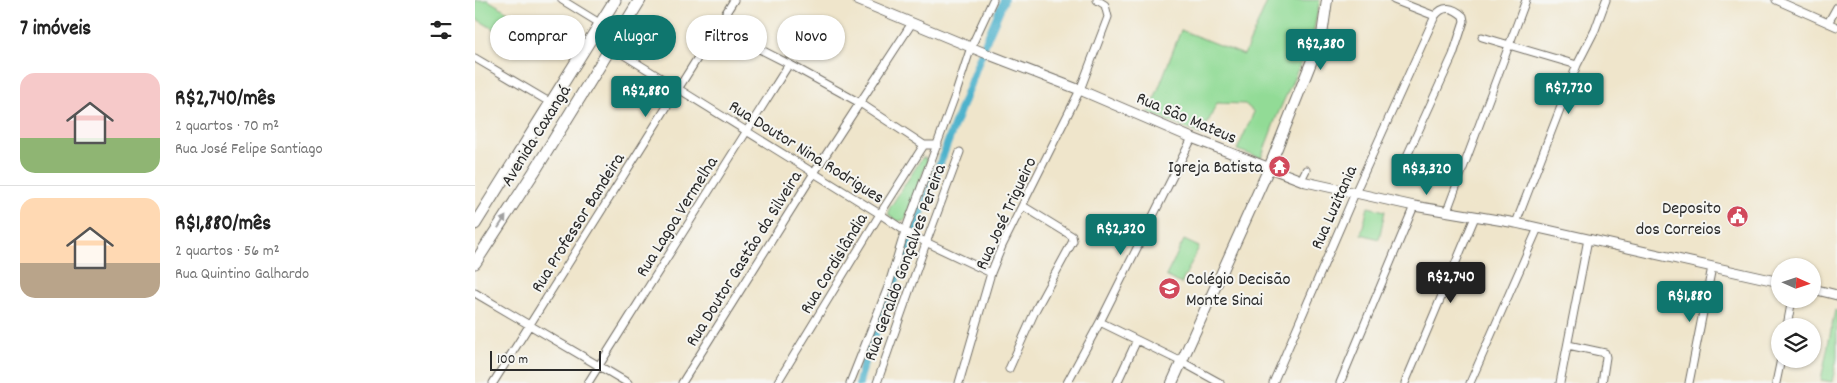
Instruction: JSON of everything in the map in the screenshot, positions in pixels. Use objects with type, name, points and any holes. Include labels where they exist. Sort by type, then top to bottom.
[{"type":"main road","name":"Avenida Caxangá","points":[[606,15],[615,0]]},
{"type":"main road","name":"Avenida Caxangá","points":[[631,15],[640,0]]},
{"type":"main road","points":[[1172,383],[1269,168],[1322,35],[1327,0]]},
{"type":"main road","name":"Avenida Caxangá","points":[[475,224],[595,33]]},
{"type":"main road","name":"Avenida Caxangá","points":[[475,263],[603,60]]},
{"type":"street","points":[[562,0],[595,20]]},
{"type":"street","name":"Rua Professor Bandeira","points":[[724,15],[734,0]]},
{"type":"street","name":"Rua São Mateus","points":[[857,0],[1080,90],[1192,138],[1301,180],[1414,206],[1516,223],[1771,280]]},
{"type":"street","points":[[850,383],[908,233],[971,47],[993,0]]},
{"type":"street","name":"Rua José Trigueiro","points":[[959,383],[991,273],[1002,246],[1080,90],[1108,17],[1105,5],[1097,0]]},
{"type":"street","points":[[1394,0],[1435,16],[1438,12],[1449,8],[1461,13],[1464,21],[1450,62],[1407,156]]},
{"type":"street","points":[[1447,211],[1526,0]]},
{"type":"street","points":[[1516,223],[1577,65],[1595,30],[1606,0]]},
{"type":"street","points":[[1776,0],[1837,27]]},
{"type":"street","points":[[1828,23],[1837,7]]},
{"type":"street","name":"Rua Luzitania","points":[[1273,383],[1355,193],[1435,16]]},
{"type":"street","name":"Rua Doutor Gastão da Silveira","points":[[682,383],[814,173],[912,23]]},
{"type":"street","points":[[1482,37],[1577,65]]},
{"type":"street","points":[[767,53],[860,103],[925,145],[938,144]]},
{"type":"street","points":[[475,58],[551,103]]},
{"type":"street","name":"Rua Doutor Nina Rodrigues","points":[[632,60],[908,233],[991,273]]},
{"type":"street","name":"Rua Professor Bandeira","points":[[493,383],[695,60]]},
{"type":"street","name":"Rua Lagoa Vermelha","points":[[587,383],[789,64]]},
{"type":"street","points":[[1067,383],[1101,322],[1192,138]]},
{"type":"street","name":"Rua Cordislândia","points":[[777,383],[880,214],[925,145]]},
{"type":"street","name":"Rua Geraldo Gonçalves Pereira","points":[[877,383],[924,242],[960,152]]},
{"type":"street","points":[[1301,180],[1306,170]]},
{"type":"street","points":[[1009,369],[1035,309],[1073,240],[1072,236],[1023,206]]},
{"type":"street","points":[[1340,383],[1414,206]]},
{"type":"street","points":[[1405,383],[1475,217]]},
{"type":"street","points":[[1470,383],[1538,228]]},
{"type":"street","points":[[1560,383],[1588,239]]},
{"type":"street","points":[[1689,383],[1712,267]]},
{"type":"street","points":[[1821,291],[1837,295]]},
{"type":"street","points":[[475,293],[628,383]]},
{"type":"street","points":[[1101,322],[1220,383]]},
{"type":"street","points":[[1117,383],[1137,340]]},
{"type":"street","points":[[1567,345],[1605,353],[1606,357],[1601,383]]},
{"type":"street","points":[[1776,383],[1779,368]]},
{"type":"green space","points":[[475,0],[488,0],[508,12],[506,15],[490,15],[490,27],[475,18]]},
{"type":"green space","points":[[1268,0],[1320,0],[1312,38],[1276,118],[1261,158],[1237,150],[1254,112],[1245,104],[1217,103],[1202,135],[1149,113],[1181,30],[1244,55]]},
{"type":"green space","points":[[922,158],[926,158],[927,162],[905,220],[898,221],[889,216],[889,209]]},
{"type":"green space","points":[[1368,207],[1385,211],[1379,239],[1361,234]]},
{"type":"green space","points":[[1184,240],[1199,247],[1181,284],[1166,276]]},
{"type":"green space","points":[[1835,310],[1837,311],[1837,358],[1832,382],[1821,380]]},
{"type":"waterway","points":[[859,383],[863,366],[987,39],[1004,0]]},
{"type":"place","name":"Igreja Batista","points":[[1279,166]]},
{"type":"place","name":"Deposito dos Correios","points":[[1737,217]]},
{"type":"place","name":"Colégio Decisão Monte Sinai","points":[[1170,288]]}]
